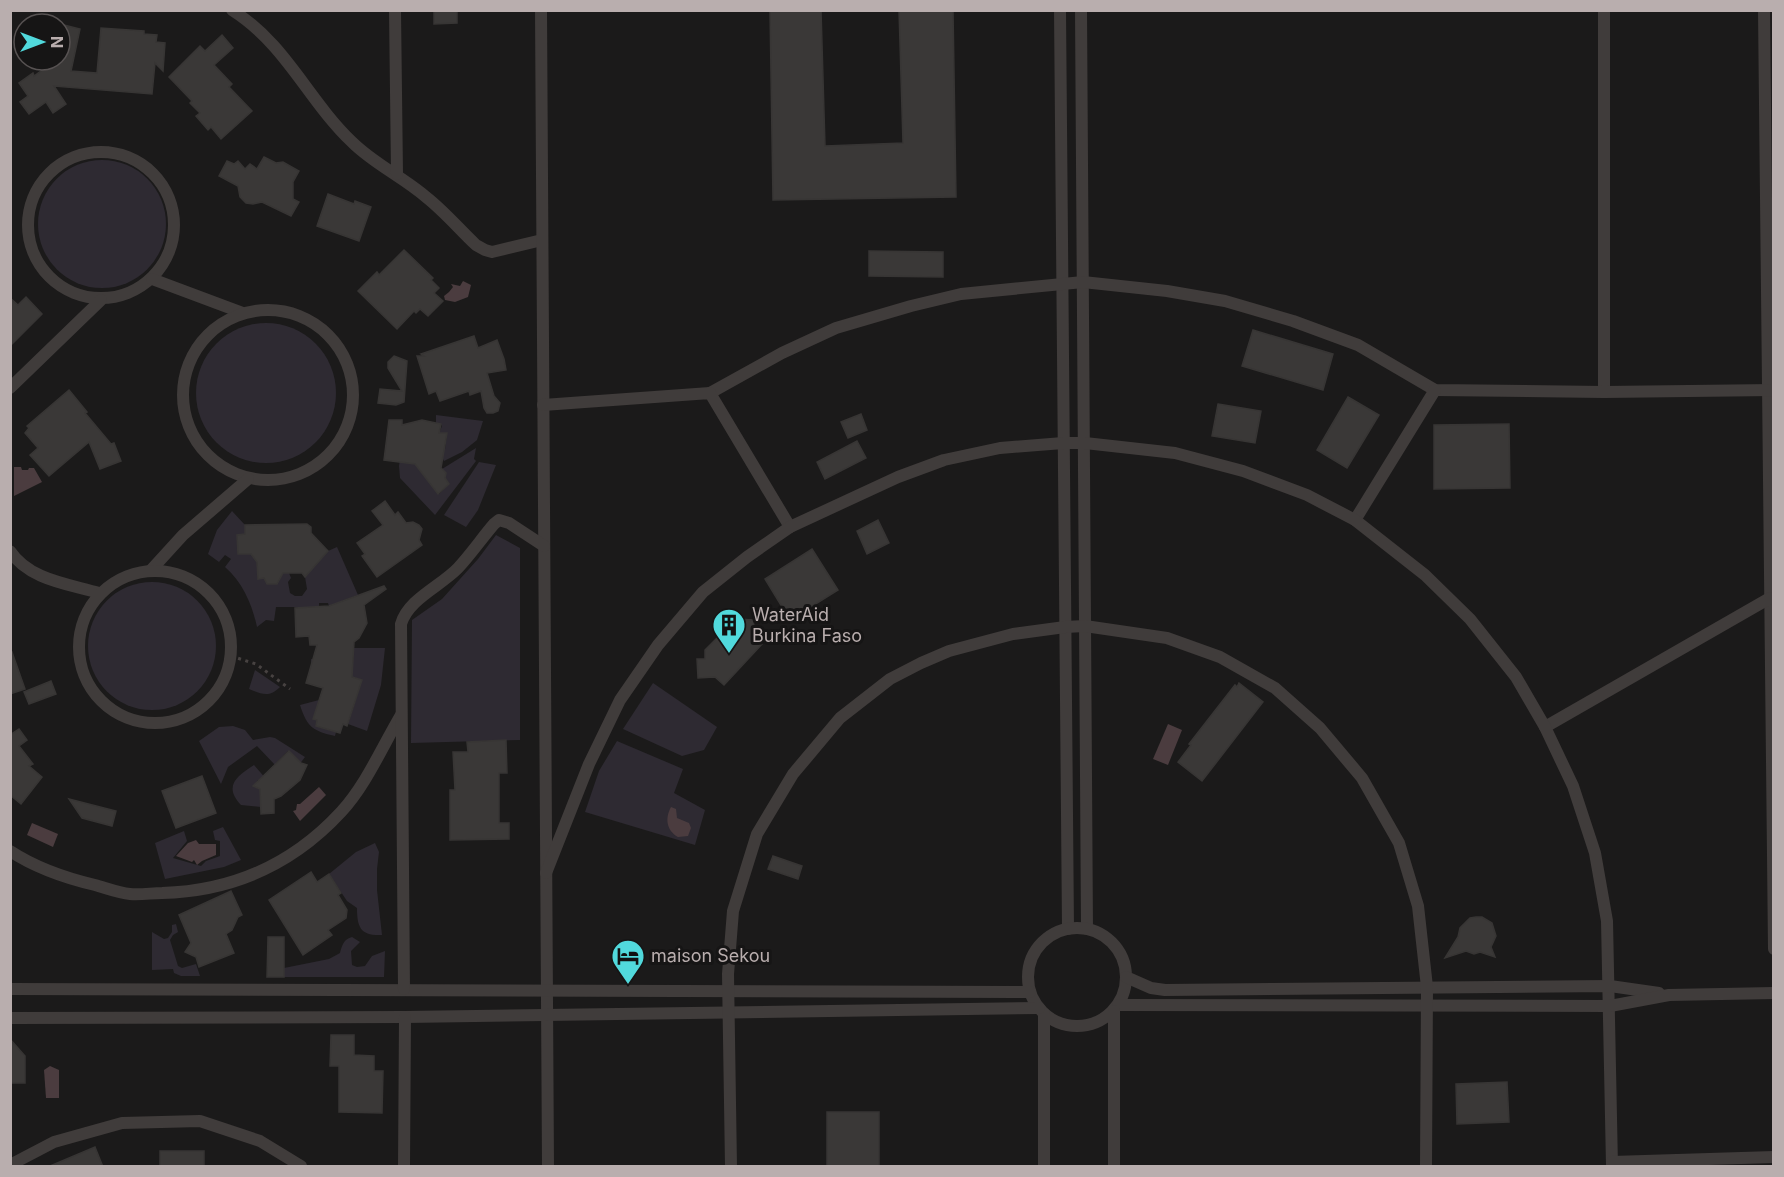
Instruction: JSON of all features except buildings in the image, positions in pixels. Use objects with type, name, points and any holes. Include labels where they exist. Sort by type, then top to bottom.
[{"type":"street","points":[[232,10],[263,33],[285,57],[333,122],[352,143],[426,197],[484,250],[501,250],[542,240]]},
{"type":"street","points":[[395,10],[397,174]]},
{"type":"street","points":[[541,10],[548,1167]]},
{"type":"street","points":[[1060,10],[1068,929]]},
{"type":"street","points":[[1081,10],[1087,929]]},
{"type":"street","points":[[1604,10],[1604,392]]},
{"type":"street","points":[[1764,10],[1770,390],[1773,949]]},
{"type":"street","points":[[1061,96],[1081,96]]},
{"type":"street","points":[[87,152],[114,152],[139,162],[159,180],[172,204],[175,231],[168,257],[152,279],[129,294],[101,300],[75,295],[52,280],[35,259],[28,233],[30,206],[42,181],[62,163],[87,152]]},
{"type":"street","points":[[152,279],[243,313]]},
{"type":"street","points":[[543,405],[710,393],[782,353],[836,328],[961,294],[1083,282],[1167,291],[1225,301],[1293,321],[1358,345],[1435,390],[1604,392],[1770,390]]},
{"type":"street","points":[[10,388],[101,300]]},
{"type":"street","points":[[271,310],[299,315],[323,330],[341,352],[351,378],[352,407],[344,434],[327,457],[304,473],[277,481],[248,479],[223,468],[202,450],[188,425],[183,398],[186,370],[199,345],[218,326],[243,313],[271,310]]},
{"type":"street","points":[[1355,520],[1435,390]]},
{"type":"street","points":[[710,393],[790,527]]},
{"type":"street","points":[[546,873],[594,753],[620,700],[658,645],[703,592],[790,527],[898,477],[944,460],[1000,448],[1085,443],[1175,453],[1243,471],[1307,495],[1355,520],[1425,575],[1470,619],[1516,677],[1545,727],[1573,786],[1595,853],[1607,921],[1612,1164],[1773,1157]]},
{"type":"street","points":[[152,570],[183,535],[248,479]]},
{"type":"street","points":[[404,989],[401,624],[410,609],[457,570],[499,520],[509,523],[544,546]]},
{"type":"street","points":[[12,559],[28,571],[99,593]]},
{"type":"street","points":[[152,570],[178,573],[201,585],[213,598],[219,605],[229,629],[231,656],[224,681],[208,702],[186,717],[160,724],[134,721],[118,714],[92,691],[81,668],[78,641],[84,615],[99,593],[115,581],[132,573],[152,570]]},
{"type":"street","points":[[1545,727],[1770,598]]},
{"type":"street","points":[[731,1167],[729,992],[733,911],[757,834],[793,774],[840,718],[890,679],[949,651],[1013,634],[1085,626],[1167,638],[1220,657],[1275,688],[1320,728],[1362,778],[1399,843],[1418,906],[1427,987],[1426,1167]]},
{"type":"street","points":[[10,851],[30,864],[74,880],[130,894],[190,892],[224,885],[275,865],[315,837],[342,811],[363,782],[401,714]]},
{"type":"street","points":[[1068,929],[1087,929],[1100,933],[1119,951],[1125,964],[1125,992],[1116,1008],[1101,1021],[1087,1026],[1072,1027],[1057,1023],[1041,1011],[1030,992],[1028,978],[1035,952],[1044,941],[1055,933],[1068,929]]},
{"type":"street","points":[[1126,977],[1151,988],[1165,990],[1610,986],[1669,995]]},
{"type":"street","points":[[10,989],[1030,992]]},
{"type":"street","points":[[1116,1008],[1610,1006],[1669,995],[1773,993]]},
{"type":"street","points":[[1114,1167],[1116,1008]]},
{"type":"street","points":[[10,1018],[1041,1011]]},
{"type":"street","points":[[1041,1011],[1044,1167]]},
{"type":"street","points":[[404,1167],[405,1017]]},
{"type":"street","points":[[10,1165],[54,1142],[122,1124],[200,1121],[260,1141],[301,1167]]},
{"type":"path","points":[[231,656],[256,664],[290,689]]},
{"type":"shaded area","points":[[102,160],[126,165],[147,179],[161,200],[166,224],[161,248],[147,269],[126,283],[102,288],[78,283],[57,269],[43,248],[38,224],[43,200],[57,179],[78,165]]},
{"type":"shaded area","points":[[463,281],[471,285],[468,297],[455,302],[445,300],[444,296],[453,287],[451,284],[460,286]]},
{"type":"shaded area","points":[[266,323],[293,329],[305,335],[315,344],[324,354],[330,366],[336,393],[330,420],[324,432],[315,442],[305,451],[293,457],[266,463],[239,457],[227,451],[217,442],[208,432],[202,420],[196,393],[202,366],[208,354],[217,344],[227,335],[239,329]]},
{"type":"shaded area","points":[[436,415],[483,421],[477,440],[462,452],[444,461],[441,455],[445,449],[447,434],[439,433],[442,426],[441,424],[436,425]]},
{"type":"shaded area","points":[[476,448],[474,459],[476,461],[435,515],[400,478],[401,453],[416,464],[439,494],[449,484],[444,476],[446,473],[442,469]]},
{"type":"shaded area","points":[[479,462],[496,465],[478,510],[466,527],[444,515]]},
{"type":"shaded area","points":[[14,467],[21,467],[22,470],[34,468],[42,482],[14,496]]},
{"type":"shaded area","points":[[232,511],[245,525],[245,534],[237,535],[238,554],[253,554],[257,559],[258,578],[264,578],[268,584],[277,584],[283,573],[289,573],[290,593],[302,596],[307,589],[305,577],[328,551],[337,547],[358,595],[329,606],[328,603],[319,603],[319,607],[276,607],[274,621],[266,620],[257,627],[246,594],[225,567],[231,559],[225,555],[219,562],[208,554],[217,530]]},
{"type":"shaded area","points":[[496,535],[520,548],[520,740],[411,743],[412,620],[442,599]]},
{"type":"shaded area","points":[[152,582],[176,587],[197,601],[211,622],[216,646],[211,670],[197,691],[176,705],[152,710],[128,705],[107,691],[93,670],[88,646],[93,622],[107,601],[128,587]]},
{"type":"shaded area","points":[[354,648],[385,648],[381,685],[367,731],[348,724],[362,680],[311,665],[311,659],[353,661]]},
{"type":"shaded area","points":[[255,670],[280,687],[269,694],[249,689]]},
{"type":"shaded area","points":[[653,683],[717,727],[704,750],[682,756],[623,729]]},
{"type":"shaded area","points":[[319,700],[314,719],[317,720],[316,726],[336,732],[335,736],[312,727],[300,705]]},
{"type":"shaded area","points":[[1168,724],[1182,730],[1168,765],[1153,759]]},
{"type":"shaded area","points":[[233,726],[245,730],[253,740],[275,738],[305,757],[299,765],[298,760],[288,751],[276,763],[276,766],[257,746],[228,767],[221,784],[199,741],[219,727]]},
{"type":"shaded area","points":[[617,741],[683,769],[674,793],[705,810],[695,845],[585,812],[599,771]]},
{"type":"shaded area","points":[[254,765],[267,780],[258,780],[256,783],[257,788],[262,789],[261,807],[241,805],[233,792],[234,782]]},
{"type":"shaded area","points":[[319,787],[326,795],[300,821],[293,811],[296,810],[297,804],[300,804]]},
{"type":"shaded area","points":[[671,807],[676,809],[677,818],[689,823],[691,828],[688,836],[678,837],[671,831],[667,819]]},
{"type":"shaded area","points":[[32,823],[58,834],[53,847],[27,835]]},
{"type":"shaded area","points":[[223,827],[241,860],[224,867],[165,879],[155,843],[184,831],[187,841],[173,858],[201,866],[206,861],[220,856],[220,841],[215,840],[213,831]]},
{"type":"shaded area","points":[[196,840],[199,844],[216,844],[216,855],[197,865],[194,860],[192,862],[176,856],[188,843]]},
{"type":"shaded area","points":[[375,843],[379,852],[377,890],[382,935],[369,934],[359,926],[357,908],[347,901],[329,874],[356,852]]},
{"type":"shaded area","points":[[176,924],[178,932],[170,940],[178,966],[182,968],[196,964],[200,976],[181,976],[174,973],[173,969],[152,970],[152,932],[164,939],[168,938],[172,932],[172,925]]},
{"type":"shaded area","points":[[352,937],[360,942],[351,951],[352,965],[365,966],[372,956],[385,951],[384,977],[284,977],[284,968],[329,959],[340,953],[347,939]]},
{"type":"shaded area","points":[[50,1066],[59,1070],[59,1098],[46,1098],[44,1070]]},
{"type":"place","name":"WaterAid Burkina Faso","points":[[729,654]]},
{"type":"place","name":"maison Sekou","points":[[628,985]]}]
